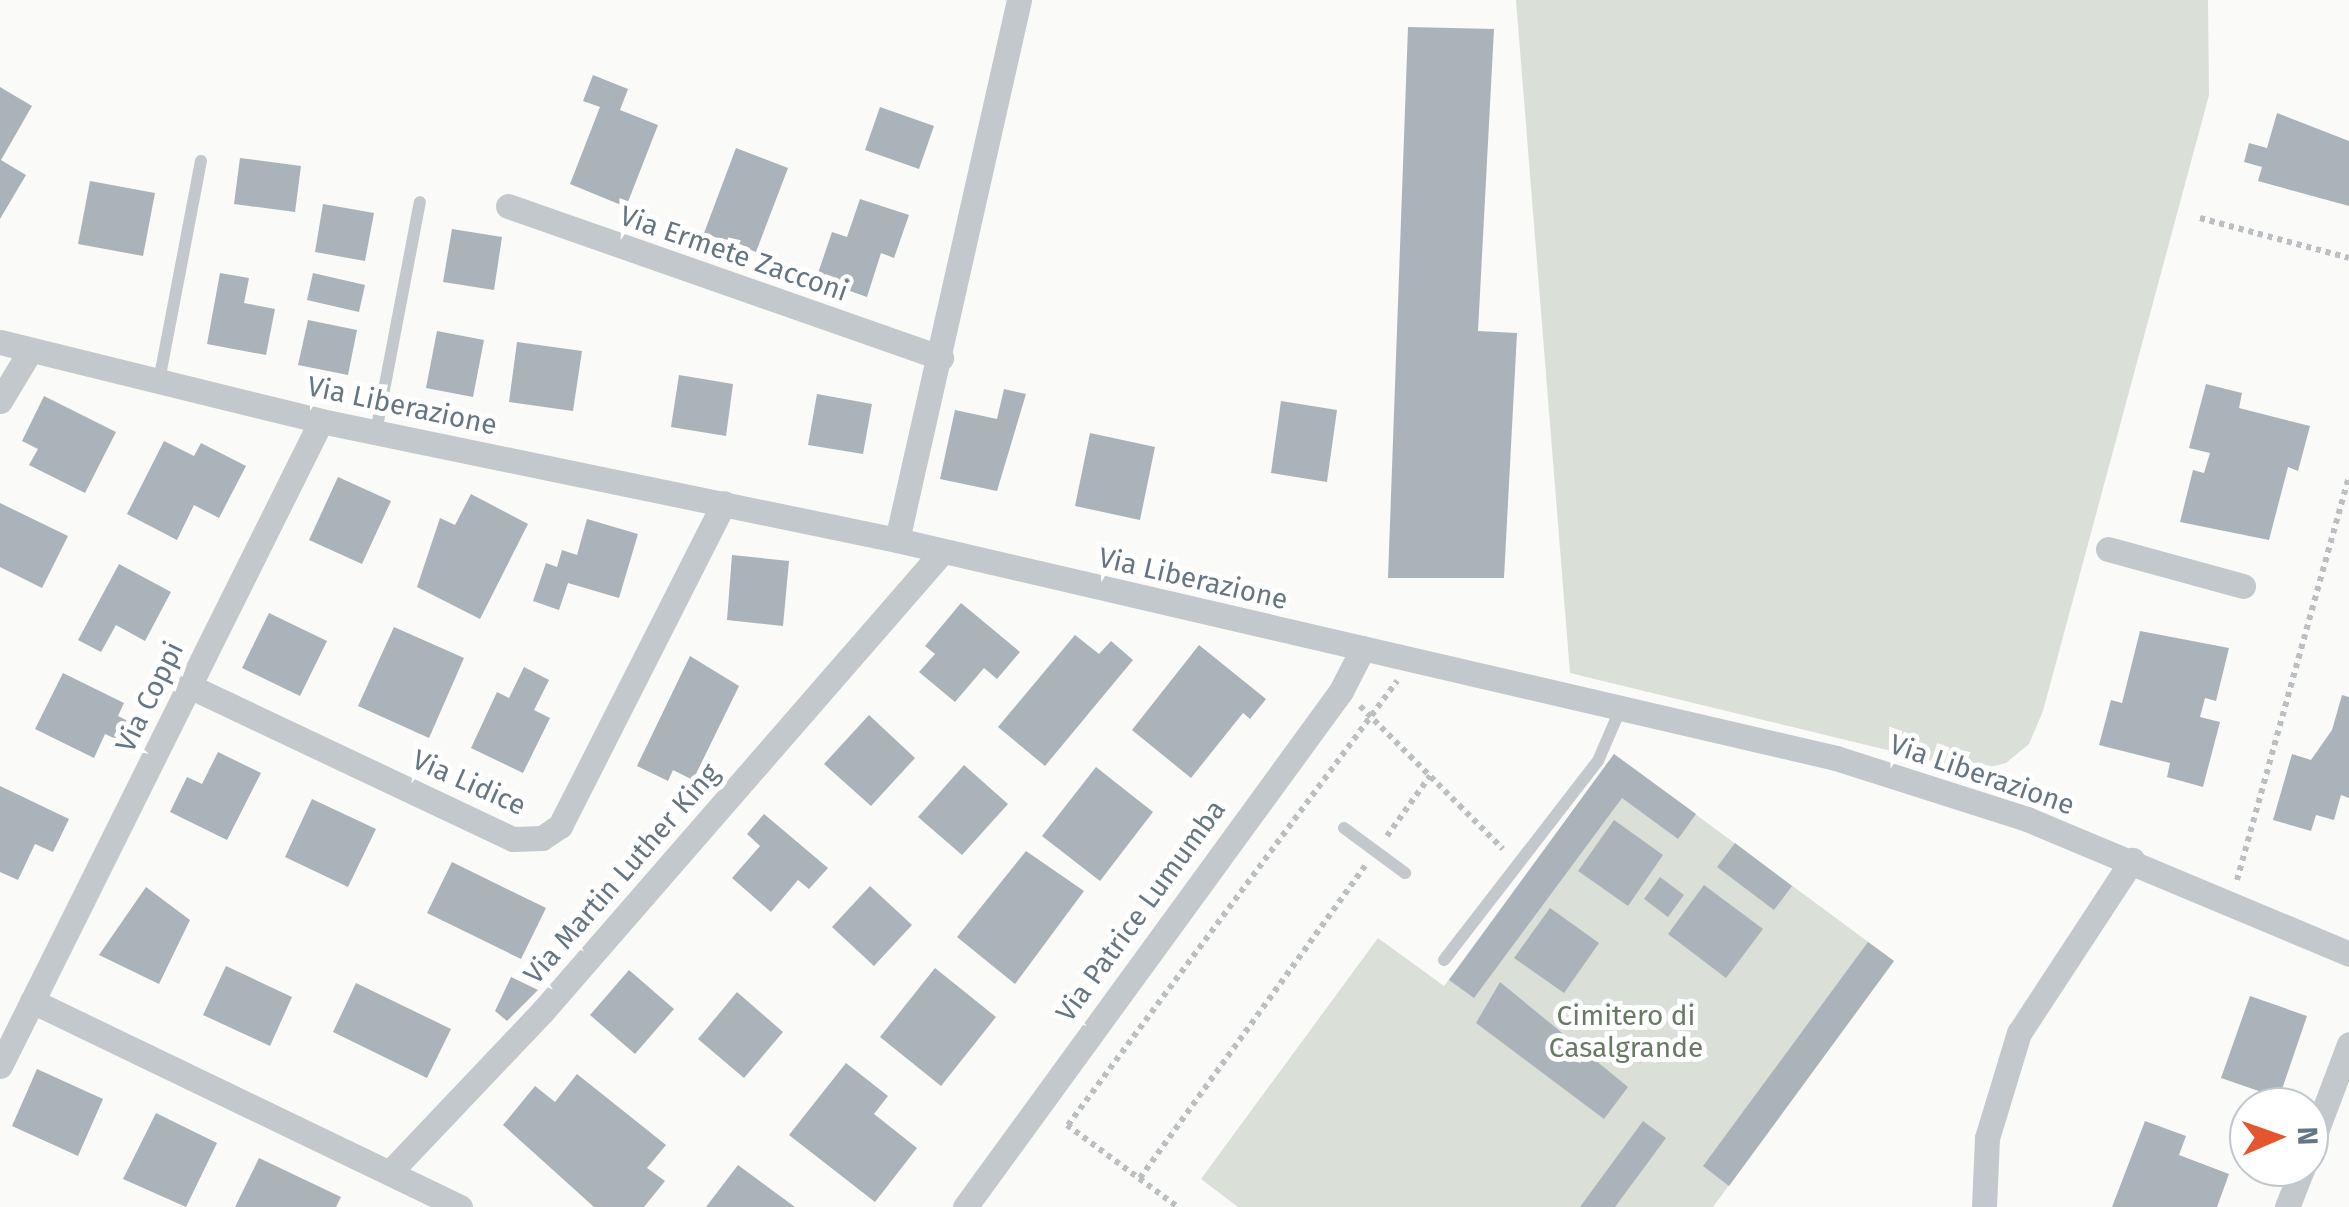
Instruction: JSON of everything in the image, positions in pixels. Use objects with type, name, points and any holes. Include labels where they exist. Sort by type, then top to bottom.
[{"type":"street","points":[[897,540],[941,358],[1018,0]]},
{"type":"street","name":"Via Ermete Zacconi","points":[[508,206],[941,358]]},
{"type":"street","name":"Via Liberazione","points":[[0,342],[321,421],[897,540],[1852,763],[2132,860],[2349,954]]},
{"type":"street","points":[[0,401],[30,352]]},
{"type":"street","name":"Via Coppi","points":[[0,1066],[321,421]]},
{"type":"street","name":"Via Lidice","points":[[189,686],[513,839],[542,838],[560,826],[724,504]]},
{"type":"street","points":[[2108,548],[2243,586]]},
{"type":"street","name":"Via Martin Luther King","points":[[392,1170],[542,1012],[942,552]]},
{"type":"street","name":"Via Patrice Lumumba","points":[[965,1207],[1341,691],[1363,648]]},
{"type":"street","points":[[1984,1207],[1987,1138],[2019,1033],[2132,860]]},
{"type":"street","points":[[32,1001],[392,1170],[460,1207]]},
{"type":"street","points":[[2329,1097],[2349,1044]]},
{"type":"lane","points":[[158,381],[201,160]]},
{"type":"lane","points":[[376,432],[420,202]]},
{"type":"lane","points":[[1444,960],[1598,761],[1620,710]]},
{"type":"lane","points":[[1344,828],[1406,873]]},
{"type":"path","points":[[2200,218],[2349,258]]},
{"type":"path","points":[[2230,904],[2349,476]]},
{"type":"path","points":[[1068,1125],[1326,768],[1372,718],[1407,659]]},
{"type":"path","points":[[1341,691],[1518,864]]},
{"type":"path","points":[[1140,1178],[1430,776]]},
{"type":"path","points":[[1058,1118],[1178,1207]]},
{"type":"green space","points":[[1516,0],[2208,0],[2209,95],[2043,711],[2029,744],[2006,763],[1974,771],[1570,673]]},
{"type":"green space","name":"Cimitero di Casalgrande","points":[[1614,754],[1894,961],[1713,1207],[1238,1207],[1201,1179],[1378,938],[1444,986]]},
{"type":"building","points":[[1408,27],[1494,29],[1478,331],[1517,333],[1504,578],[1388,578]]},
{"type":"building","points":[[593,75],[628,89],[620,110],[658,125],[626,207],[570,184],[600,107],[583,101]]},
{"type":"building","points":[[0,87],[32,106],[1,160],[26,175],[0,219]]},
{"type":"building","points":[[880,107],[934,126],[919,169],[865,150]]},
{"type":"building","points":[[2277,113],[2349,141],[2349,206],[2258,181],[2262,167],[2244,162],[2249,143],[2267,148]]},
{"type":"building","points":[[736,148],[788,168],[756,252],[704,233]]},
{"type":"building","points":[[240,158],[301,166],[295,212],[234,204]]},
{"type":"building","points":[[90,181],[155,193],[143,256],[78,244]]},
{"type":"building","points":[[860,199],[909,215],[894,258],[881,253],[867,297],[816,279],[832,232],[847,237]]},
{"type":"building","points":[[323,204],[374,213],[365,261],[315,252]]},
{"type":"building","points":[[452,229],[502,237],[494,290],[443,282]]},
{"type":"building","points":[[220,273],[249,278],[244,303],[275,309],[266,355],[207,344]]},
{"type":"building","points":[[313,273],[365,285],[359,312],[307,300]]},
{"type":"building","points":[[308,320],[357,330],[348,375],[298,365]]},
{"type":"building","points":[[437,331],[484,340],[473,397],[426,388]]},
{"type":"building","points":[[517,342],[582,351],[573,411],[509,402]]},
{"type":"building","points":[[679,375],[733,384],[726,436],[671,427]]},
{"type":"building","points":[[2206,384],[2242,393],[2239,408],[2310,426],[2298,471],[2288,467],[2269,540],[2180,522],[2193,470],[2204,473],[2210,453],[2189,448]]},
{"type":"building","points":[[1004,389],[1026,394],[997,491],[940,479],[955,410],[997,419]]},
{"type":"building","points":[[817,394],[872,404],[863,454],[808,445]]},
{"type":"building","points":[[44,396],[116,432],[85,493],[29,465],[38,449],[22,441]]},
{"type":"building","points":[[1281,401],[1337,410],[1327,482],[1271,473]]},
{"type":"building","points":[[1090,433],[1155,447],[1140,520],[1075,506]]},
{"type":"building","points":[[164,441],[194,456],[201,443],[246,466],[219,518],[194,505],[177,540],[127,514]]},
{"type":"building","points":[[338,477],[391,501],[362,564],[309,540]]},
{"type":"building","points":[[471,494],[528,524],[480,619],[417,587],[440,518],[455,525]]},
{"type":"building","points":[[0,503],[68,536],[42,588],[0,567]]},
{"type":"building","points":[[587,519],[638,534],[619,598],[568,583],[559,610],[533,601],[546,563],[557,567],[562,550],[577,555]]},
{"type":"building","points":[[732,555],[789,561],[783,626],[727,620]]},
{"type":"building","points":[[119,564],[171,592],[145,641],[116,625],[101,652],[78,640]]},
{"type":"building","points":[[961,603],[1020,652],[997,679],[984,668],[955,702],[919,672],[935,654],[925,646]]},
{"type":"building","points":[[269,613],[327,641],[300,696],[242,668]]},
{"type":"building","points":[[394,627],[464,658],[429,738],[358,706]]},
{"type":"building","points":[[2140,631],[2229,648],[2216,701],[2205,698],[2200,717],[2220,722],[2203,787],[2167,777],[2170,763],[2099,745],[2111,700],[2122,703]]},
{"type":"building","points":[[1075,635],[1099,654],[1111,641],[1133,660],[1045,766],[998,727]]},
{"type":"building","points":[[1199,645],[1266,699],[1250,719],[1243,713],[1191,778],[1132,730]]},
{"type":"building","points":[[690,656],[739,686],[693,780],[673,770],[668,781],[637,766]]},
{"type":"building","points":[[524,667],[549,680],[534,710],[550,718],[523,773],[471,748],[497,692],[509,698]]},
{"type":"building","points":[[63,673],[124,703],[118,716],[140,727],[131,746],[105,734],[94,758],[35,729]]},
{"type":"building","points":[[2342,695],[2349,697],[2349,798],[2341,795],[2334,820],[2316,815],[2311,831],[2273,820],[2292,754],[2311,760],[2332,730]]},
{"type":"building","points":[[869,715],[915,758],[871,806],[824,764]]},
{"type":"building","points":[[218,752],[261,773],[227,840],[170,812],[187,777],[202,784]]},
{"type":"building","points":[[1614,754],[1696,814],[1678,839],[1622,798],[1474,998],[1449,980]]},
{"type":"building","points":[[964,765],[1008,804],[962,855],[918,817]]},
{"type":"building","points":[[1096,767],[1153,812],[1100,881],[1042,836]]},
{"type":"building","points":[[0,786],[69,819],[53,852],[35,844],[18,880],[0,872]]},
{"type":"building","points":[[312,799],[376,829],[348,887],[285,857]]},
{"type":"building","points":[[764,814],[828,868],[809,889],[798,880],[771,912],[732,878],[760,846],[747,834]]},
{"type":"building","points":[[1614,820],[1663,855],[1628,906],[1578,871]]},
{"type":"building","points":[[1735,843],[1792,886],[1774,910],[1717,867]]},
{"type":"building","points":[[1026,851],[1084,891],[1015,984],[957,937]]},
{"type":"building","points":[[452,862],[546,908],[521,959],[427,913]]},
{"type":"building","points":[[1660,877],[1684,895],[1668,917],[1644,899]]},
{"type":"building","points":[[1704,885],[1763,929],[1726,978],[1668,934]]},
{"type":"building","points":[[870,886],[912,925],[874,966],[832,927]]},
{"type":"building","points":[[146,887],[190,920],[159,984],[99,955]]},
{"type":"building","points":[[1550,908],[1599,943],[1564,993],[1514,958]]},
{"type":"building","points":[[1868,942],[1894,961],[1729,1186],[1703,1166]]},
{"type":"building","points":[[226,966],[292,997],[270,1046],[203,1015]]},
{"type":"building","points":[[935,968],[996,1017],[941,1086],[880,1037]]},
{"type":"building","points":[[629,970],[674,1009],[635,1054],[590,1015]]},
{"type":"building","points":[[511,977],[538,990],[507,1021],[495,1011]]},
{"type":"building","points":[[1500,982],[1628,1087],[1604,1119],[1476,1023]]},
{"type":"building","points":[[356,983],[451,1029],[427,1078],[333,1032]]},
{"type":"building","points":[[737,992],[783,1032],[744,1078],[698,1039]]},
{"type":"building","points":[[2250,996],[2307,1016],[2283,1087],[2247,1087],[2221,1078]]},
{"type":"building","points":[[846,1063],[888,1096],[874,1114],[917,1148],[875,1202],[789,1135]]},
{"type":"building","points":[[37,1069],[103,1099],[78,1156],[12,1126]]},
{"type":"building","points":[[577,1074],[666,1145],[647,1168],[665,1181],[644,1207],[594,1207],[503,1125],[535,1086],[555,1102]]},
{"type":"building","points":[[156,1113],[217,1143],[186,1207],[123,1179]]},
{"type":"building","points":[[1643,1121],[1666,1138],[1615,1207],[1580,1207]]},
{"type":"building","points":[[2145,1121],[2186,1136],[2179,1155],[2229,1174],[2217,1207],[2112,1207]]},
{"type":"building","points":[[259,1158],[341,1197],[336,1207],[235,1207]]},
{"type":"building","points":[[738,1165],[795,1207],[706,1207]]}]
